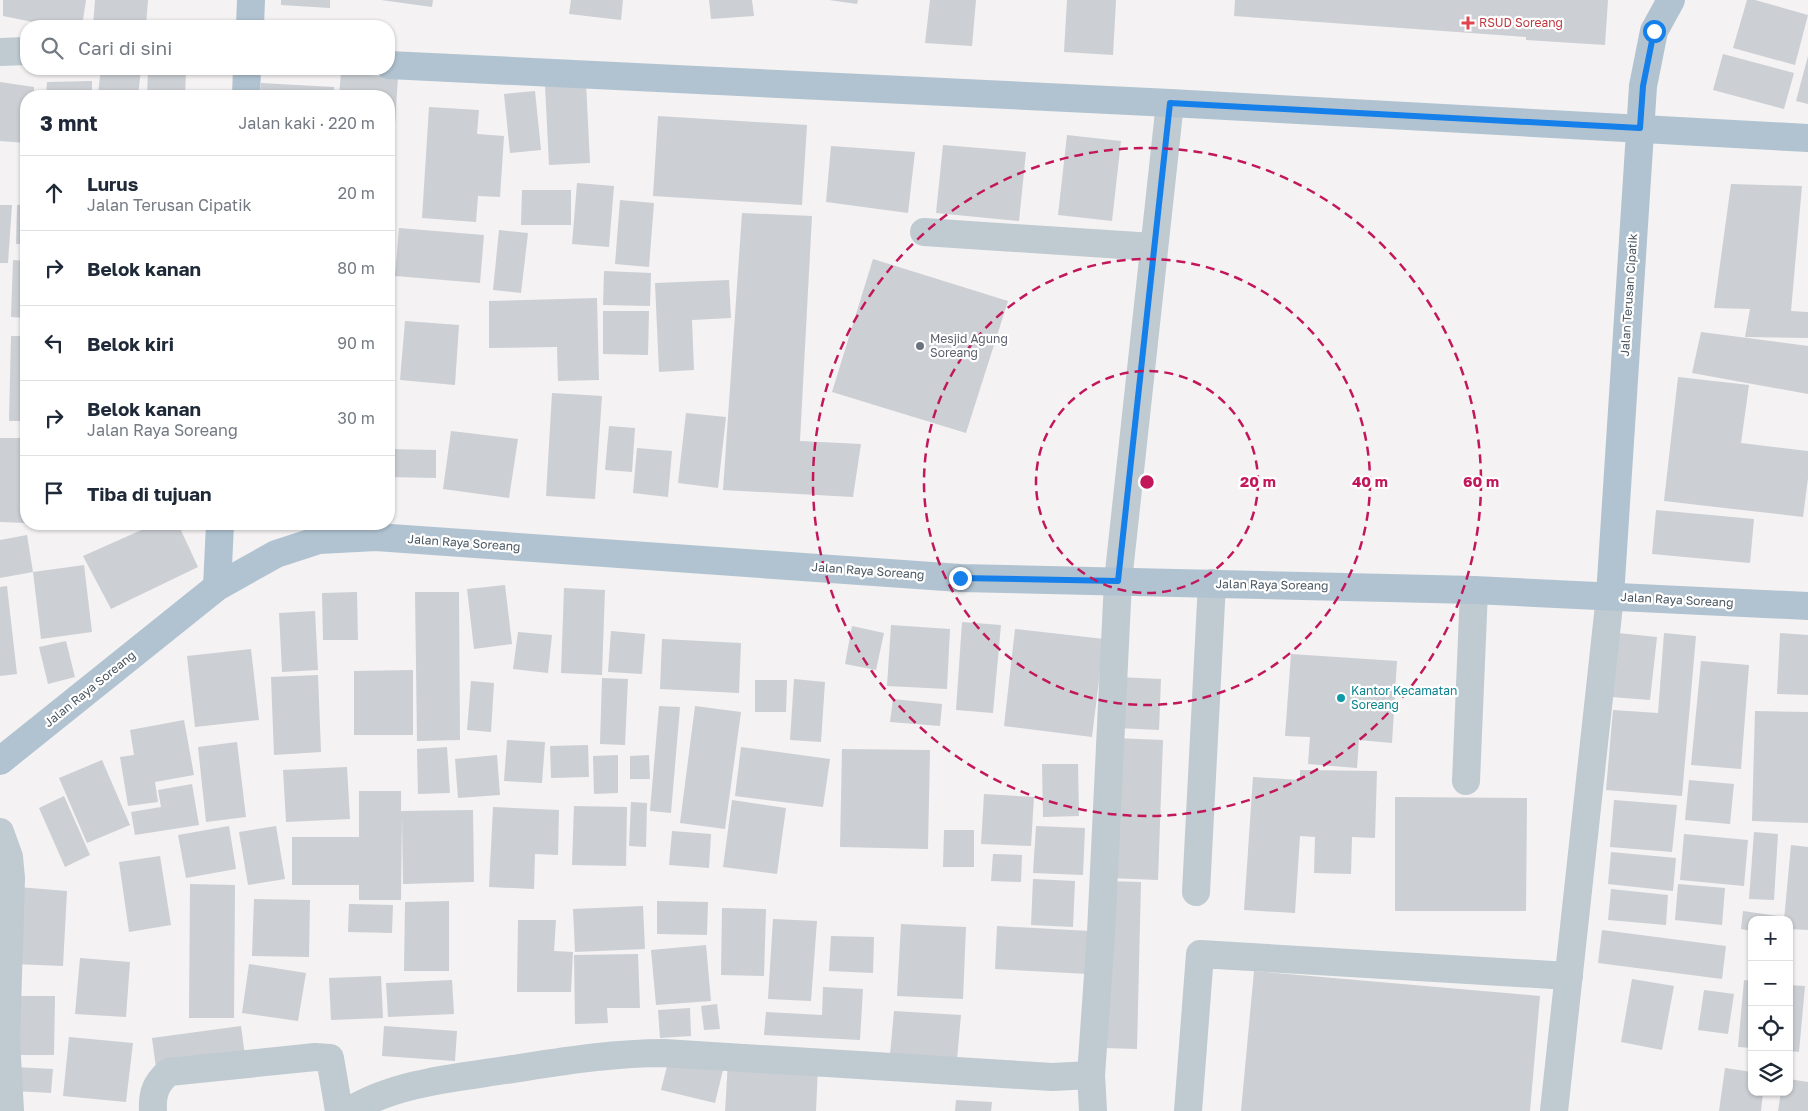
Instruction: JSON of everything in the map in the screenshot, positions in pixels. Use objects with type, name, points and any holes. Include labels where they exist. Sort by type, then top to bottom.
[{"type":"main road","points":[[250,20],[251,0]]},
{"type":"main road","name":"Jalan Terusan Cipatik","points":[[1610,596],[1643,86],[1654,31],[1671,0]]},
{"type":"main road","points":[[395,65],[1170,103],[1808,138]]},
{"type":"main road","points":[[246,90],[247,75]]},
{"type":"main road","points":[[217,587],[220,530]]},
{"type":"main road","name":"Jalan Raya Soreang","points":[[0,761],[217,587],[276,554],[319,540],[376,537],[960,578],[1474,590],[1808,606]]},
{"type":"street","points":[[0,52],[20,51]]},
{"type":"street","points":[[1093,1111],[1091,1075],[1101,933],[1118,581],[1170,103]]},
{"type":"street","points":[[924,232],[1153,247]]},
{"type":"street","points":[[1196,892],[1212,583]]},
{"type":"street","points":[[1466,781],[1474,590]]},
{"type":"street","points":[[1554,1111],[1610,596]]},
{"type":"street","points":[[0,832],[9,857],[11,878],[6,1040],[10,1111]]},
{"type":"street","points":[[1188,1111],[1200,954],[1569,976]]},
{"type":"street","points":[[349,1111],[378,1096],[430,1083],[628,1053],[724,1055],[1052,1077],[1091,1075]]},
{"type":"street","points":[[153,1111],[152,1097],[158,1081],[170,1072],[315,1057],[330,1058],[339,1111]]},
{"type":"building","points":[[3,0],[86,0],[83,20],[23,20],[3,16]]},
{"type":"building","points":[[95,0],[148,0],[146,20],[93,20]]},
{"type":"building","points":[[281,0],[330,0],[330,8],[281,5]]},
{"type":"building","points":[[381,0],[433,0],[432,7]]},
{"type":"building","points":[[571,0],[623,0],[621,20],[569,14]]},
{"type":"building","points":[[709,0],[752,0],[754,16],[711,19]]},
{"type":"building","points":[[829,0],[858,0],[857,4]]},
{"type":"building","points":[[930,0],[976,0],[972,46],[925,43]]},
{"type":"building","points":[[1067,0],[1116,0],[1113,55],[1064,52]]},
{"type":"building","name":"RSUD Soreang","points":[[1235,0],[1608,0],[1605,45],[1526,40],[1526,37],[1234,16]]},
{"type":"building","points":[[1747,0],[1755,0],[1808,15],[1795,65],[1733,48]]},
{"type":"building","points":[[1723,54],[1794,73],[1784,109],[1713,90]]},
{"type":"building","points":[[1808,56],[1808,104],[1796,101]]},
{"type":"building","points":[[100,75],[140,75],[139,90],[98,90]]},
{"type":"building","points":[[148,75],[186,75],[185,90],[147,90]]},
{"type":"building","points":[[341,75],[398,77],[395,124],[395,90],[340,90]]},
{"type":"building","points":[[92,81],[92,90],[46,90],[47,82]]},
{"type":"building","points":[[0,82],[34,87],[34,90],[20,90],[20,143],[0,141]]},
{"type":"building","points":[[261,83],[334,87],[334,90],[260,90]]},
{"type":"building","points":[[586,83],[590,163],[549,165],[545,85]]},
{"type":"building","points":[[535,91],[541,150],[510,153],[504,94]]},
{"type":"building","points":[[429,107],[479,110],[477,134],[504,136],[500,197],[478,196],[476,222],[422,218]]},
{"type":"building","points":[[658,116],[807,125],[802,205],[653,196]]},
{"type":"building","points":[[1067,135],[1121,141],[1112,221],[1058,215]]},
{"type":"building","points":[[943,145],[1026,152],[1019,221],[936,213]]},
{"type":"building","points":[[831,146],[915,152],[908,213],[826,202]]},
{"type":"building","points":[[577,183],[614,186],[609,247],[572,244]]},
{"type":"building","points":[[1731,184],[1802,186],[1791,311],[1808,312],[1808,338],[1745,337],[1750,309],[1714,308]]},
{"type":"building","points":[[522,190],[571,190],[571,225],[521,225]]},
{"type":"building","points":[[620,200],[654,203],[649,267],[615,264]]},
{"type":"building","points":[[0,205],[12,205],[8,263],[0,263]]},
{"type":"building","points":[[17,205],[20,205],[20,244],[16,244]]},
{"type":"building","points":[[742,213],[812,216],[800,441],[861,444],[853,497],[723,490]]},
{"type":"building","points":[[399,228],[484,235],[480,283],[395,276]]},
{"type":"building","points":[[499,230],[528,233],[521,293],[493,290]]},
{"type":"building","name":"Mesjid Agung Soreang","points":[[873,259],[1008,301],[966,433],[832,392]]},
{"type":"building","points":[[13,260],[20,261],[20,318],[11,317]]},
{"type":"building","points":[[604,271],[651,273],[650,306],[603,305]]},
{"type":"building","points":[[729,280],[731,318],[692,320],[694,370],[659,372],[655,283]]},
{"type":"building","points":[[597,298],[599,380],[558,381],[557,347],[489,348],[489,301]]},
{"type":"building","points":[[603,311],[649,311],[648,355],[603,354]]},
{"type":"building","points":[[405,321],[459,325],[455,385],[400,380]]},
{"type":"building","points":[[1701,332],[1808,346],[1808,394],[1692,373]]},
{"type":"building","points":[[11,336],[20,336],[20,421],[9,421]]},
{"type":"building","points":[[1678,377],[1749,385],[1741,443],[1808,451],[1808,478],[1803,517],[1664,501]]},
{"type":"building","points":[[552,393],[602,396],[595,499],[546,496]]},
{"type":"building","points":[[686,413],[726,417],[718,488],[678,483]]},
{"type":"building","points":[[609,426],[635,428],[632,472],[605,470]]},
{"type":"building","points":[[451,431],[518,439],[509,498],[443,489]]},
{"type":"building","points":[[0,438],[20,438],[20,523],[0,522]]},
{"type":"building","points":[[637,448],[672,451],[668,497],[633,493]]},
{"type":"building","points":[[395,449],[436,450],[436,478],[395,477]]},
{"type":"building","points":[[1656,510],[1754,519],[1750,563],[1652,554]]},
{"type":"building","points":[[142,530],[181,530],[198,567],[111,609],[83,556]]},
{"type":"building","points":[[27,535],[33,572],[0,578],[0,540]]},
{"type":"building","points":[[84,565],[92,632],[41,639],[33,572]]},
{"type":"building","points":[[505,585],[512,644],[474,649],[467,589]]},
{"type":"building","points":[[7,586],[17,674],[0,676],[0,587]]},
{"type":"building","points":[[564,588],[605,590],[602,675],[561,673]]},
{"type":"building","points":[[357,592],[358,640],[323,640],[322,593]]},
{"type":"building","points":[[415,592],[459,592],[460,740],[417,741]]},
{"type":"building","points":[[315,611],[318,670],[282,672],[279,613]]},
{"type":"building","points":[[962,622],[1001,625],[993,713],[956,710]]},
{"type":"building","points":[[891,625],[950,629],[947,689],[887,686]]},
{"type":"building","points":[[852,626],[884,633],[876,670],[845,664]]},
{"type":"building","points":[[1015,629],[1104,639],[1092,737],[1004,726]]},
{"type":"building","points":[[611,631],[645,634],[642,674],[608,672]]},
{"type":"building","points":[[518,632],[552,635],[548,673],[513,669]]},
{"type":"building","points":[[1618,633],[1657,637],[1650,700],[1611,697]]},
{"type":"building","points":[[1664,633],[1696,636],[1682,796],[1606,790],[1613,710],[1658,713]]},
{"type":"building","points":[[1780,633],[1808,635],[1808,695],[1777,694]]},
{"type":"building","points":[[662,639],[741,643],[739,693],[660,689]]},
{"type":"building","points":[[66,641],[75,677],[48,684],[39,647]]},
{"type":"building","points":[[251,649],[259,720],[195,727],[187,656]]},
{"type":"building","name":"Kantor Kecamatan Soreang","points":[[1291,654],[1397,661],[1392,743],[1359,740],[1357,768],[1308,764],[1310,737],[1285,736]]},
{"type":"building","points":[[1701,661],[1749,665],[1741,769],[1691,765]]},
{"type":"building","points":[[413,670],[413,735],[354,735],[354,671]]},
{"type":"building","points":[[318,675],[321,752],[274,755],[271,677]]},
{"type":"building","points":[[1119,677],[1161,679],[1159,730],[1117,728]]},
{"type":"building","points":[[602,678],[628,679],[625,745],[600,744]]},
{"type":"building","points":[[794,679],[825,682],[821,742],[790,740]]},
{"type":"building","points":[[755,680],[787,680],[786,712],[755,712]]},
{"type":"building","points":[[471,681],[494,683],[491,732],[467,730]]},
{"type":"building","points":[[893,699],[942,704],[940,726],[890,722]]},
{"type":"building","points":[[659,706],[680,707],[671,813],[650,811]]},
{"type":"building","points":[[695,706],[741,712],[725,829],[680,823]]},
{"type":"building","points":[[1755,711],[1808,712],[1808,823],[1752,821]]},
{"type":"building","points":[[184,720],[194,775],[155,782],[158,802],[128,806],[120,757],[134,755],[130,730]]},
{"type":"building","points":[[1114,738],[1163,740],[1158,880],[1109,878]]},
{"type":"building","points":[[507,740],[545,742],[542,783],[504,781]]},
{"type":"building","points":[[237,742],[246,817],[206,822],[198,747]]},
{"type":"building","points":[[588,745],[589,777],[551,778],[550,746]]},
{"type":"building","points":[[447,747],[450,793],[418,794],[417,749]]},
{"type":"building","points":[[741,747],[830,759],[823,807],[735,796]]},
{"type":"building","points":[[842,749],[930,750],[928,849],[840,847]]},
{"type":"building","points":[[497,755],[500,795],[458,798],[455,759]]},
{"type":"building","points":[[618,755],[618,793],[594,794],[593,756]]},
{"type":"building","points":[[649,755],[650,779],[630,779],[630,756]]},
{"type":"building","points":[[102,760],[130,825],[87,843],[59,778]]},
{"type":"building","points":[[1042,764],[1078,764],[1079,816],[1043,817]]},
{"type":"building","points":[[347,767],[350,819],[286,822],[283,770]]},
{"type":"building","points":[[1300,770],[1377,771],[1375,838],[1352,837],[1351,874],[1314,873],[1315,837],[1300,836],[1295,913],[1244,910],[1253,777],[1300,780]]},
{"type":"building","points":[[1689,780],[1734,784],[1730,824],[1685,820]]},
{"type":"building","points":[[192,784],[199,825],[135,835],[131,812],[161,807],[158,790]]},
{"type":"building","points":[[359,791],[401,791],[401,811],[473,810],[474,882],[403,884],[402,815],[401,900],[359,900],[359,885],[292,885],[292,837],[359,837]]},
{"type":"building","points":[[984,794],[1034,797],[1031,846],[981,844]]},
{"type":"building","points":[[64,796],[90,855],[65,867],[39,808]]},
{"type":"building","points":[[1395,797],[1527,798],[1526,911],[1395,911]]},
{"type":"building","points":[[732,800],[786,808],[777,874],[723,867]]},
{"type":"building","points":[[1614,800],[1677,805],[1672,852],[1610,847]]},
{"type":"building","points":[[631,802],[647,803],[646,847],[629,846]]},
{"type":"building","points":[[574,806],[627,807],[626,866],[572,865]]},
{"type":"building","points":[[493,807],[559,810],[558,855],[535,854],[534,889],[489,887]]},
{"type":"building","points":[[229,826],[236,869],[186,878],[178,835]]},
{"type":"building","points":[[276,826],[285,879],[248,885],[239,832]]},
{"type":"building","points":[[1036,826],[1085,828],[1083,875],[1033,873]]},
{"type":"building","points":[[944,830],[974,830],[974,867],[943,867]]},
{"type":"building","points":[[672,831],[711,834],[709,868],[669,865]]},
{"type":"building","points":[[1754,832],[1778,834],[1774,900],[1749,899]]},
{"type":"building","points":[[1684,834],[1748,840],[1744,886],[1680,880]]},
{"type":"building","points":[[1791,845],[1808,847],[1808,930],[1793,929],[1793,916],[1784,916]]},
{"type":"building","points":[[1611,852],[1676,858],[1673,891],[1608,884]]},
{"type":"building","points":[[993,854],[1022,855],[1021,882],[991,881]]},
{"type":"building","points":[[160,856],[171,925],[129,932],[119,862]]},
{"type":"building","points":[[1033,879],[1075,881],[1073,927],[1031,925]]},
{"type":"building","points":[[1107,881],[1141,882],[1137,1049],[1103,1048]]},
{"type":"building","points":[[190,884],[235,885],[234,1018],[189,1018]]},
{"type":"building","points":[[1678,884],[1725,888],[1722,925],[1675,920]]},
{"type":"building","points":[[18,887],[67,891],[63,966],[14,964]]},
{"type":"building","points":[[1611,889],[1668,895],[1666,925],[1608,920]]},
{"type":"building","points":[[254,899],[310,900],[309,957],[252,956]]},
{"type":"building","points":[[449,901],[449,971],[404,971],[405,902]]},
{"type":"building","points":[[657,901],[708,902],[707,935],[657,934]]},
{"type":"building","points":[[349,904],[393,905],[392,933],[348,932]]},
{"type":"building","points":[[643,906],[645,949],[575,952],[573,909]]},
{"type":"building","points":[[722,908],[766,909],[764,976],[721,975]]},
{"type":"building","points":[[1743,911],[1778,916],[1748,916],[1748,930],[1741,929]]},
{"type":"building","points":[[773,919],[817,921],[811,1001],[768,999]]},
{"type":"building","points":[[518,920],[556,920],[554,951],[573,952],[571,992],[517,992]]},
{"type":"building","points":[[901,924],[966,927],[963,999],[897,996]]},
{"type":"building","points":[[997,926],[1090,931],[1088,974],[995,969]]},
{"type":"building","points":[[1602,930],[1726,946],[1722,979],[1598,963]]},
{"type":"building","points":[[831,936],[874,937],[873,973],[829,971]]},
{"type":"building","points":[[706,945],[711,1001],[656,1005],[651,950]]},
{"type":"building","points":[[638,954],[640,1008],[607,1008],[608,1023],[575,1024],[574,955]]},
{"type":"building","points":[[80,958],[130,962],[126,1017],[75,1014]]},
{"type":"building","points":[[249,964],[306,973],[298,1021],[242,1013]]},
{"type":"building","points":[[1254,971],[1540,996],[1530,1111],[1241,1111]]},
{"type":"building","points":[[381,976],[383,1018],[331,1020],[329,978]]},
{"type":"building","points":[[1632,979],[1674,986],[1662,1050],[1621,1042]]},
{"type":"building","points":[[452,980],[454,1014],[388,1017],[386,983]]},
{"type":"building","points":[[1744,980],[1748,980],[1748,1048],[1738,1047]]},
{"type":"building","points":[[1793,985],[1805,986],[1799,1052],[1793,1051]]},
{"type":"building","points":[[823,987],[863,989],[860,1040],[764,1035],[766,1012],[822,1015]]},
{"type":"building","points":[[1704,990],[1734,994],[1728,1034],[1698,1030]]},
{"type":"building","points":[[12,996],[55,996],[54,1055],[12,1055]]},
{"type":"building","points":[[717,1004],[720,1029],[704,1030],[701,1006]]},
{"type":"building","points":[[690,1008],[691,1036],[660,1038],[658,1010]]},
{"type":"building","points":[[894,1011],[961,1015],[957,1059],[890,1055]]},
{"type":"building","points":[[241,1026],[245,1056],[156,1068],[152,1038]]},
{"type":"building","points":[[384,1026],[457,1031],[455,1061],[382,1056]]},
{"type":"building","points":[[69,1037],[133,1043],[126,1102],[63,1096]]},
{"type":"building","points":[[669,1058],[723,1070],[715,1103],[661,1090]]},
{"type":"building","points":[[728,1062],[818,1066],[816,1111],[725,1111]]},
{"type":"building","points":[[14,1067],[53,1069],[51,1093],[13,1091]]},
{"type":"building","points":[[1725,1068],[1748,1071],[1748,1096],[1763,1096],[1761,1111],[1719,1111]]},
{"type":"building","points":[[1793,1080],[1808,1082],[1808,1111],[1778,1111],[1780,1096],[1793,1096]]},
{"type":"building","points":[[956,1100],[992,1102],[991,1111],[955,1111]]},
{"type":"place","name":"RSUD Soreang","points":[[1468,23]]},
{"type":"place","name":"Mesjid Agung Soreang","points":[[920,346]]},
{"type":"place","name":"Kantor Kecamatan Soreang","points":[[1341,698]]},
{"type":"route","points":[[960,578],[1118,581],[1170,103],[1640,128],[1643,86],[1654,31]]}]
